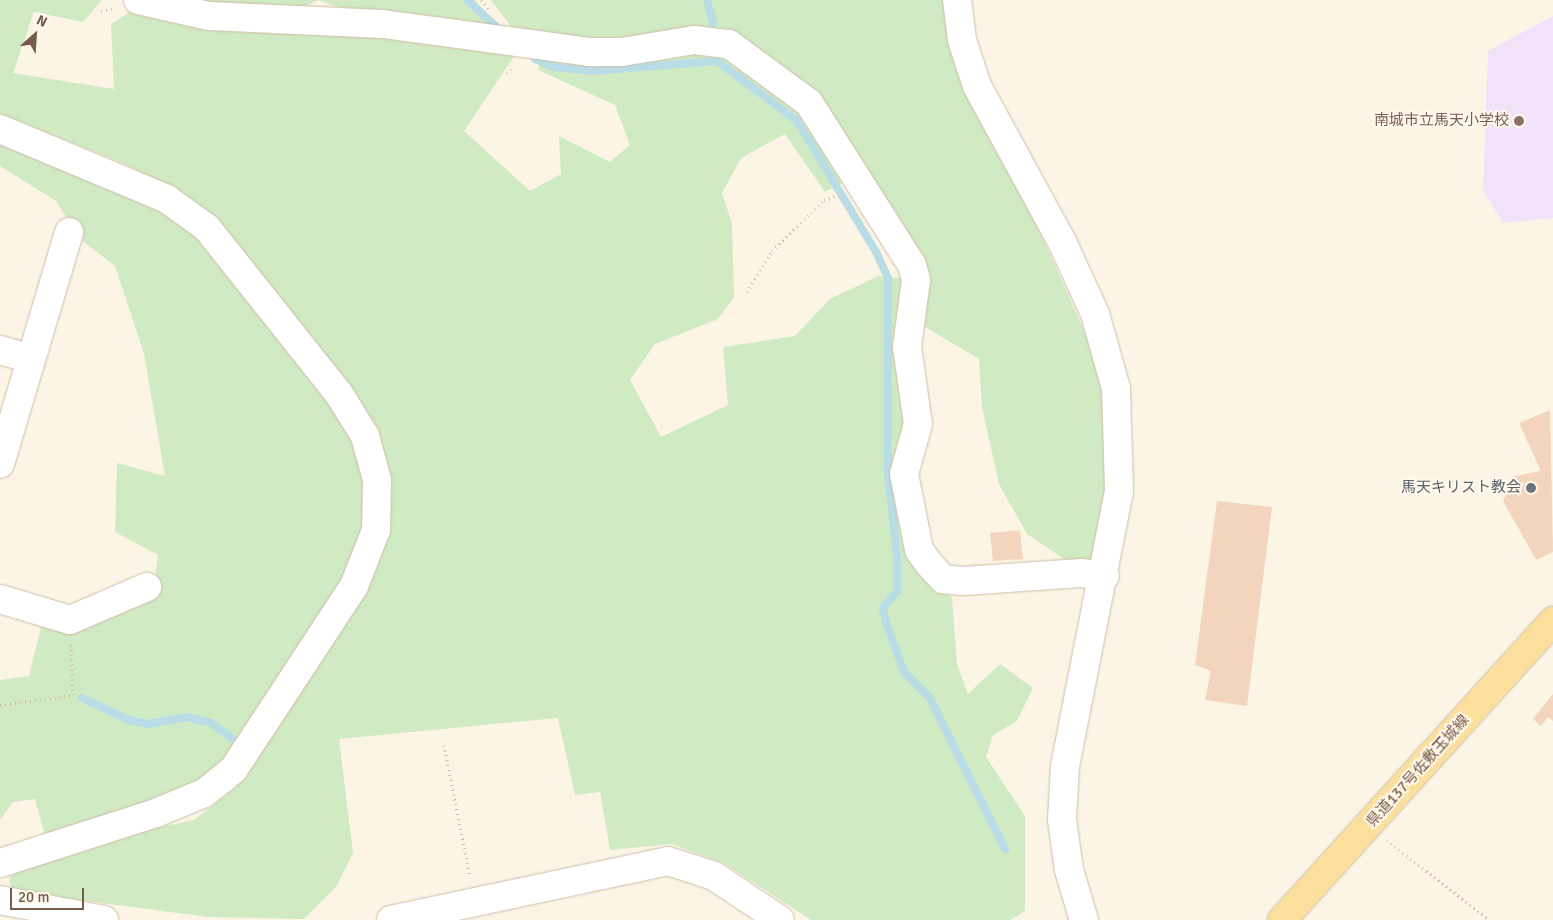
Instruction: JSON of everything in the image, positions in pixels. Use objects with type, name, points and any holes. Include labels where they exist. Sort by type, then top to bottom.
[{"type":"main road","name":"県道137号佐敷玉城線","points":[[1282,920],[1553,621]]},
{"type":"street","points":[[138,0],[209,16],[383,24],[589,52],[622,52],[694,40],[729,44],[809,103],[912,265],[916,280],[907,347],[918,424],[904,474],[919,550],[929,564],[943,578],[963,580],[1082,573],[1105,576]]},
{"type":"street","points":[[957,0],[962,40],[977,86],[1063,244],[1109,352],[1116,388],[1119,491],[1105,576],[1064,784],[1062,819],[1068,870],[1084,920]]},
{"type":"street","points":[[0,129],[166,198],[207,228],[339,394],[365,436],[377,480],[376,530],[354,586],[234,769],[204,792],[156,813],[0,863]]},
{"type":"street","points":[[0,464],[69,232]]},
{"type":"street","points":[[0,350],[31,359]]},
{"type":"street","points":[[0,599],[70,620],[147,587]]},
{"type":"street","points":[[391,920],[475,899],[668,861],[692,865],[714,876],[780,920]]},
{"type":"street","points":[[0,900],[104,920]]},
{"type":"path","points":[[747,292],[772,251],[824,200]]},
{"type":"path","points":[[0,705],[73,695],[70,620]]},
{"type":"path","points":[[444,745],[475,899]]},
{"type":"path","points":[[1370,825],[1489,920]]},
{"type":"shaded area","name":"南城市立馬天小学校","points":[[1553,16],[1553,218],[1503,223],[1483,190],[1488,51]]},
{"type":"green space","points":[[0,0],[102,0],[83,22],[34,12],[13,73],[114,89],[111,24],[133,10],[519,49],[464,131],[530,191],[561,174],[559,136],[610,162],[630,145],[615,105],[538,70],[542,56],[693,48],[722,54],[796,107],[845,182],[825,192],[785,134],[741,158],[722,193],[732,223],[734,297],[718,319],[655,344],[630,380],[661,437],[728,405],[723,347],[795,336],[830,299],[878,276],[908,279],[922,576],[952,597],[957,664],[968,694],[1000,664],[1033,688],[1017,721],[993,735],[986,757],[1025,816],[1025,911],[1010,920],[811,920],[725,864],[672,844],[610,850],[600,792],[575,795],[558,718],[339,739],[353,853],[336,887],[304,919],[208,917],[12,891],[9,878],[17,870],[132,833],[194,820],[235,788],[368,587],[388,482],[232,241],[193,201],[125,164],[0,114]]},
{"type":"green space","points":[[165,0],[318,0],[289,14]]},
{"type":"green space","points":[[318,0],[475,0],[503,35],[350,11]]},
{"type":"green space","points":[[491,0],[944,0],[952,53],[1048,250],[1083,328],[1102,385],[1108,437],[1099,563],[1070,563],[1027,534],[999,484],[982,407],[979,359],[920,324],[926,269],[747,46],[576,42],[513,29]]},
{"type":"green space","points":[[0,136],[157,202],[198,230],[356,434],[371,530],[348,584],[231,763],[204,784],[47,842],[35,799],[13,802],[0,820],[0,680],[29,676],[42,623],[153,593],[158,555],[115,532],[117,463],[165,476],[144,354],[115,266],[80,239],[56,201],[0,166]]},
{"type":"building","name":"馬天キリスト教会","points":[[1550,410],[1553,552],[1536,560],[1503,501],[1515,476],[1541,471],[1519,423]]},
{"type":"building","points":[[1217,501],[1272,507],[1247,706],[1205,700],[1211,671],[1195,665]]},
{"type":"building","points":[[1020,530],[1023,559],[993,561],[990,533]]},
{"type":"building","points":[[1553,694],[1553,721],[1548,717],[1541,726],[1533,719]]},
{"type":"waterway","points":[[467,0],[498,28]]},
{"type":"waterway","points":[[707,0],[713,23]]},
{"type":"waterway","points":[[535,59],[553,67],[593,71],[717,61],[797,121],[876,252],[888,278],[888,473],[897,557],[897,591],[883,608],[886,622],[904,672],[930,698],[1005,849]]},
{"type":"waterway","points":[[82,698],[129,720],[148,724],[186,717],[211,723],[232,738]]},
{"type":"place","name":"南城市立馬天小学校","points":[[1519,121]]},
{"type":"place","name":"馬天キリスト教会","points":[[1531,488]]}]
